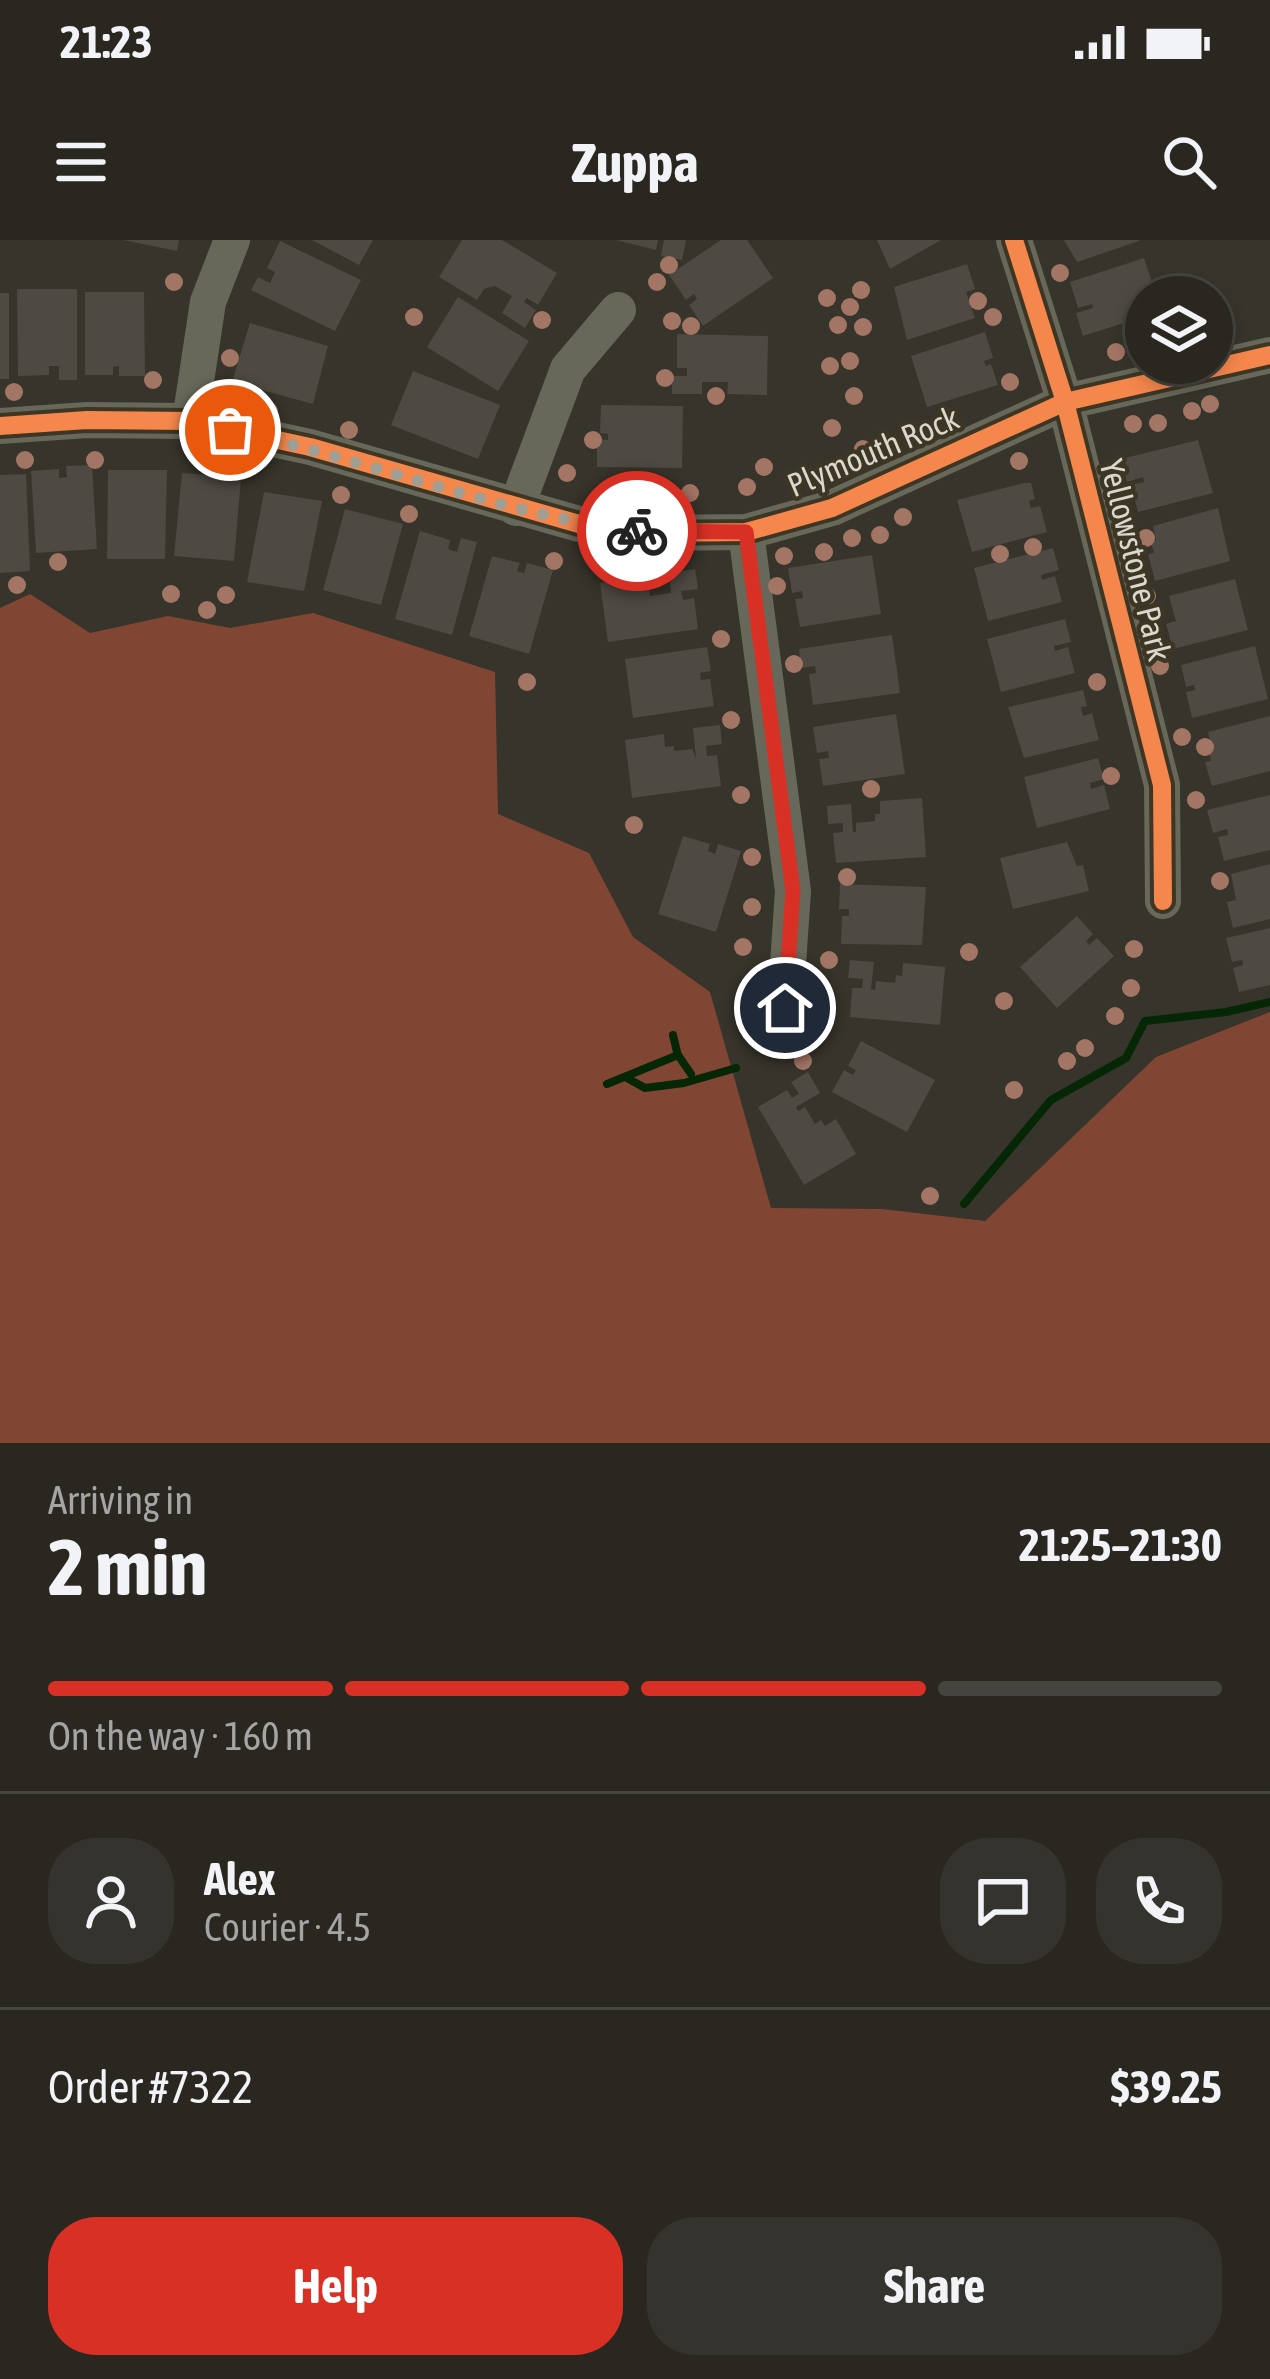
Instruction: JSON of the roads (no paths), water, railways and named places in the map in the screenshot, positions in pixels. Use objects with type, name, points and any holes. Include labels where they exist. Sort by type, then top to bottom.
[{"type":"street","points":[[190,421],[208,302],[232,240]]},
{"type":"street","name":"Yellowstone Park","points":[[1014,240],[1065,402],[1162,785],[1163,901]]},
{"type":"street","points":[[515,508],[568,369],[618,310]]},
{"type":"street","name":"Plymouth Rock","points":[[0,426],[87,420],[190,421],[310,447],[579,524],[653,532],[746,532],[832,508],[1065,402],[1270,355]]},
{"type":"street","points":[[746,532],[793,891],[785,1008]]},
{"type":"waterway","points":[[964,1204],[1051,1100],[1126,1058],[1145,1021],[1270,1002]]},
{"type":"waterway","points":[[673,1035],[678,1056]]},
{"type":"waterway","points":[[607,1084],[678,1055],[691,1074]]},
{"type":"waterway","points":[[627,1078],[645,1088],[736,1068]]}]
